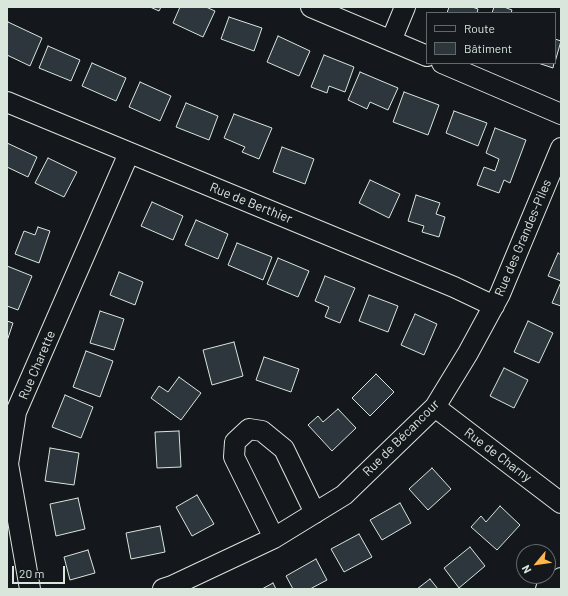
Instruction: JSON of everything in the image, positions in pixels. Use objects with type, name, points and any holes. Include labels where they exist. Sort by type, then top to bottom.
[{"type":"street","points":[[311,7],[426,56]]},
{"type":"street","points":[[391,41],[405,7]]},
{"type":"street","points":[[444,64],[561,114]]},
{"type":"street","name":"Rue de Berthier","points":[[7,102],[454,287],[494,306]]},
{"type":"street","name":"Rue des Grandes-Piles","points":[[494,306],[561,148]]},
{"type":"street","name":"Rue Charette","points":[[30,589],[8,464],[16,412],[129,153]]},
{"type":"street","name":"Rue de Bécancour","points":[[163,589],[274,538],[344,495],[434,407],[494,306]]},
{"type":"street","name":"Rue de Charny","points":[[434,407],[561,503]]},
{"type":"street","points":[[274,538],[234,457],[235,442],[249,429],[262,431],[284,449],[315,513]]},
{"type":"street","points":[[546,589],[561,578]]},
{"type":"building","points":[[150,7],[161,7],[159,11]]},
{"type":"building","points":[[180,7],[206,7],[215,11],[203,37],[173,23]]},
{"type":"building","points":[[449,7],[472,7],[478,9],[477,12],[447,12]]},
{"type":"building","points":[[494,7],[504,7],[512,10],[511,12],[492,12]]},
{"type":"building","points":[[229,17],[262,28],[254,51],[221,39]]},
{"type":"building","points":[[8,22],[42,38],[30,66],[7,55]]},
{"type":"building","points":[[278,36],[310,51],[299,76],[267,62]]},
{"type":"building","points":[[556,39],[561,41],[556,58]]},
{"type":"building","points":[[48,46],[80,60],[71,81],[39,68]]},
{"type":"building","points":[[324,55],[354,67],[345,92],[329,86],[327,93],[311,87]]},
{"type":"building","points":[[92,63],[126,78],[116,101],[82,86]]},
{"type":"building","points":[[541,64],[554,64],[553,68]]},
{"type":"building","points":[[360,72],[398,88],[388,110],[370,102],[367,109],[348,100]]},
{"type":"building","points":[[140,82],[171,96],[160,121],[129,107]]},
{"type":"building","points":[[404,92],[439,105],[428,135],[393,122]]},
{"type":"building","points":[[186,103],[218,116],[209,140],[176,127]]},
{"type":"building","points":[[454,111],[487,123],[478,146],[446,133]]},
{"type":"building","points":[[234,114],[272,128],[259,159],[242,152],[245,147],[224,138]]},
{"type":"building","points":[[495,128],[526,140],[510,183],[504,180],[499,193],[477,185],[484,167],[495,171],[499,159],[486,153]]},
{"type":"building","points":[[7,143],[37,157],[28,177],[7,167]]},
{"type":"building","points":[[282,147],[314,159],[305,184],[273,172]]},
{"type":"building","points":[[48,158],[77,172],[64,197],[35,183]]},
{"type":"building","points":[[370,180],[400,194],[389,218],[359,203]]},
{"type":"building","points":[[416,195],[440,203],[436,214],[445,217],[439,237],[422,232],[424,226],[408,221]]},
{"type":"building","points":[[152,202],[183,216],[173,240],[141,226]]},
{"type":"building","points":[[196,220],[228,234],[218,259],[185,245]]},
{"type":"building","points":[[38,227],[50,231],[39,263],[15,254],[24,231],[35,235]]},
{"type":"building","points":[[237,243],[272,257],[263,280],[228,265]]},
{"type":"building","points":[[558,253],[561,255],[561,281],[548,276]]},
{"type":"building","points":[[278,258],[309,271],[298,297],[267,284]]},
{"type":"building","points":[[7,266],[32,276],[18,310],[7,306]]},
{"type":"building","points":[[119,272],[143,282],[135,305],[110,295]]},
{"type":"building","points":[[325,276],[355,288],[340,323],[325,317],[329,307],[315,301]]},
{"type":"building","points":[[561,282],[561,306],[552,303]]},
{"type":"building","points":[[369,295],[398,306],[388,332],[359,321]]},
{"type":"building","points":[[100,311],[124,319],[114,350],[90,343]]},
{"type":"building","points":[[415,314],[437,324],[424,355],[401,345]]},
{"type":"building","points":[[7,321],[13,323],[7,341]]},
{"type":"building","points":[[528,321],[553,333],[539,363],[514,352]]},
{"type":"building","points":[[234,342],[243,376],[212,385],[203,350]]},
{"type":"building","points":[[86,351],[113,361],[100,397],[73,387]]},
{"type":"building","points":[[264,357],[299,369],[291,392],[256,380]]},
{"type":"building","points":[[504,368],[528,380],[514,408],[490,396]]},
{"type":"building","points":[[376,374],[394,392],[370,416],[352,398]]},
{"type":"building","points":[[179,377],[201,393],[181,420],[151,398],[159,386],[168,392]]},
{"type":"building","points":[[65,395],[93,407],[81,438],[52,427]]},
{"type":"building","points":[[338,409],[356,428],[332,451],[308,425],[318,416],[323,422]]},
{"type":"building","points":[[179,431],[181,467],[157,468],[155,432]]},
{"type":"building","points":[[50,448],[79,453],[74,485],[45,481]]},
{"type":"building","points":[[432,468],[451,489],[428,510],[409,489]]},
{"type":"building","points":[[197,495],[214,524],[192,536],[176,507]]},
{"type":"building","points":[[78,498],[85,529],[56,536],[50,504]]},
{"type":"building","points":[[400,503],[411,523],[382,540],[370,520]]},
{"type":"building","points":[[500,506],[520,525],[497,550],[471,527],[481,516],[486,522]]},
{"type":"building","points":[[160,526],[165,552],[131,559],[126,533]]},
{"type":"building","points":[[359,534],[372,557],[344,572],[331,549]]},
{"type":"building","points":[[470,547],[485,566],[459,588],[444,568]]},
{"type":"building","points":[[88,550],[95,573],[70,580],[64,557]]},
{"type":"building","points":[[316,559],[327,580],[310,589],[293,589],[286,576]]},
{"type":"building","points":[[430,579],[438,589],[417,589]]},
{"type":"building","points":[[273,583],[276,589],[262,589]]}]
